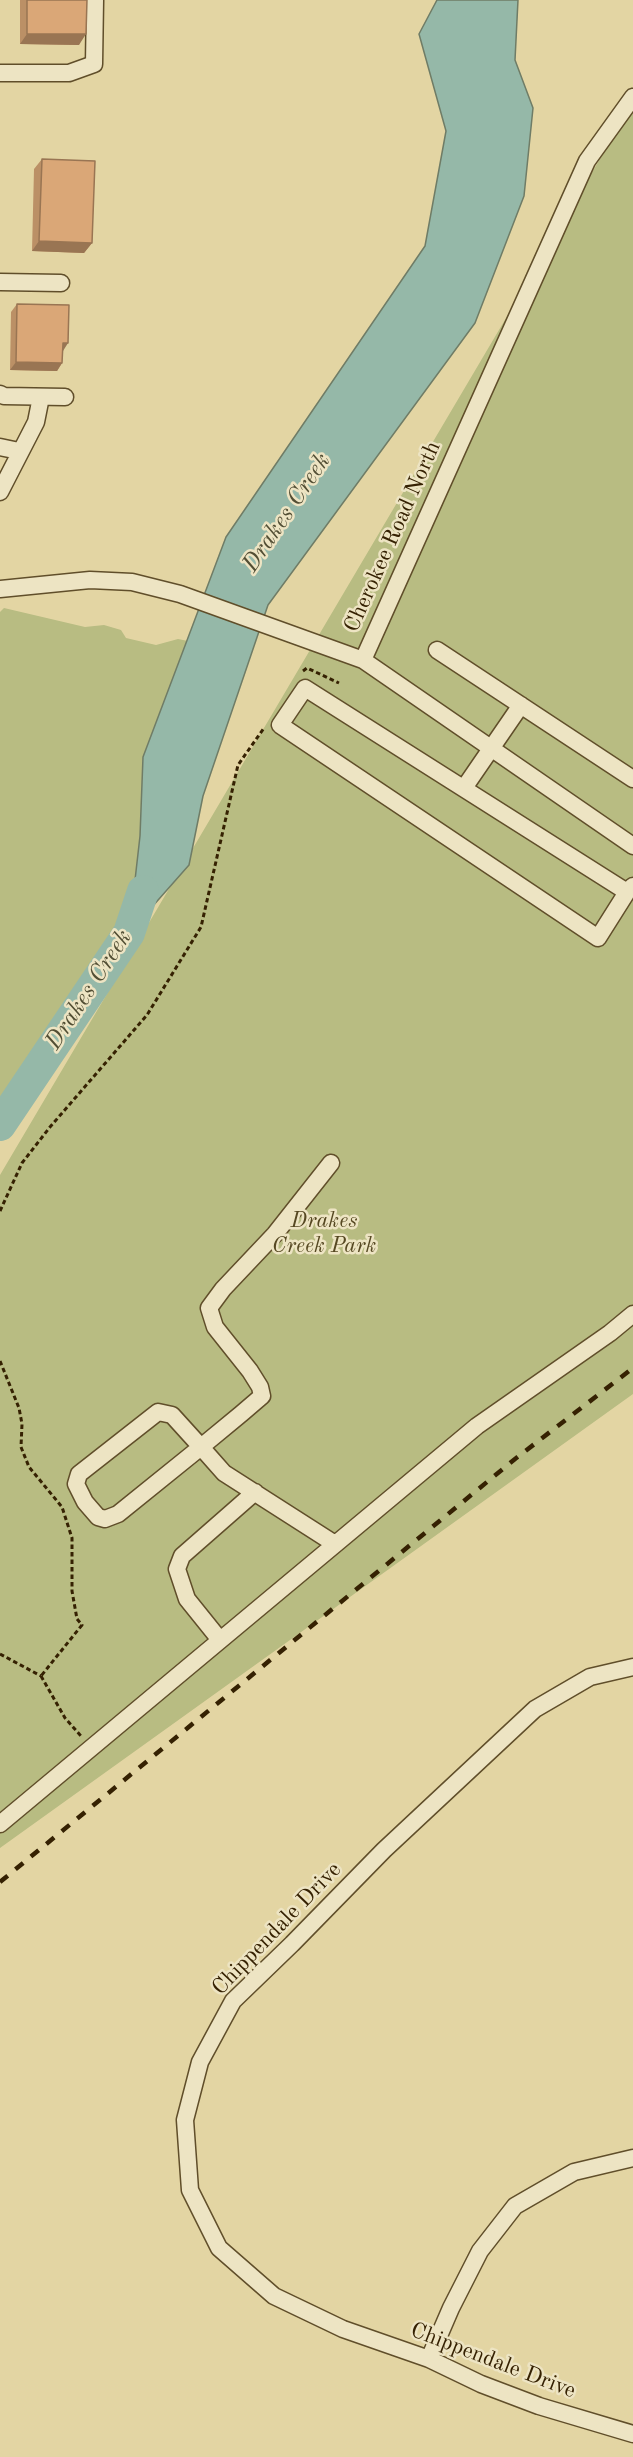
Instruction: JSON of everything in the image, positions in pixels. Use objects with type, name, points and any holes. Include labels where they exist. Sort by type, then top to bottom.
[{"type":"street","points":[[0,73],[69,74],[94,64],[95,0]]},
{"type":"street","name":"Cherokee Road North","points":[[0,589],[90,580],[132,582],[180,594],[363,660],[587,161],[633,97]]},
{"type":"street","points":[[0,282],[61,283]]},
{"type":"street","points":[[0,394],[4,396],[64,397]]},
{"type":"street","points":[[0,492],[19,451],[36,422],[41,397]]},
{"type":"street","points":[[0,447],[19,451]]},
{"type":"street","points":[[437,650],[633,779]]},
{"type":"street","points":[[363,660],[633,846]]},
{"type":"street","points":[[305,688],[630,889],[598,938],[280,725],[305,688]]},
{"type":"street","points":[[464,788],[520,705]]},
{"type":"street","points":[[331,1163],[275,1234],[209,1308],[215,1327],[250,1371],[260,1387],[262,1396],[201,1447],[118,1514],[105,1519],[98,1517],[85,1502],[76,1484],[79,1474],[158,1412],[172,1415],[201,1447],[224,1473],[335,1544]]},
{"type":"street","points":[[0,1824],[477,1426],[610,1333],[633,1314]]},
{"type":"street","points":[[220,1640],[187,1599],[177,1569],[182,1556],[255,1492]]},
{"type":"street","name":"Chippendale Drive","points":[[633,1666],[590,1677],[535,1708],[384,1850],[233,2001],[200,2062],[185,2120],[190,2190],[219,2248],[274,2296],[342,2329],[429,2359],[481,2384],[539,2406],[633,2434]]},
{"type":"street","points":[[429,2359],[451,2308],[480,2251],[515,2206],[574,2172],[633,2158]]},
{"type":"path","points":[[301,672],[307,668],[339,683]]},
{"type":"path","points":[[0,1211],[22,1163],[50,1127],[147,1015],[201,927],[238,765],[268,722]]},
{"type":"path","points":[[0,1361],[19,1408],[22,1424],[21,1447],[29,1467],[62,1507],[72,1538],[72,1591],[77,1619],[82,1625],[41,1676]]},
{"type":"path","points":[[0,1654],[41,1676],[65,1718],[78,1734],[93,1746]]},
{"type":"green space","name":"Drakes Creek Park","points":[[633,103],[633,1394],[0,1848],[0,1175]]},
{"type":"green space","points":[[4,608],[85,627],[104,625],[121,630],[126,638],[156,645],[178,639],[188,641],[143,757],[140,836],[129,933],[0,1125],[0,612]]},
{"type":"water","points":[[437,0],[518,0],[515,60],[533,108],[524,196],[475,323],[268,605],[203,796],[189,865],[129,933],[140,836],[143,757],[226,537],[425,246],[446,131],[419,34]]},
{"type":"building","points":[[27,0],[87,0],[86,34],[27,34]]},
{"type":"building","points":[[42,159],[95,161],[92,243],[39,241]]},
{"type":"building","points":[[17,304],[69,305],[68,343],[63,343],[62,363],[16,362]]},
{"type":"waterway","name":"Drakes Creek","points":[[0,1125],[129,933],[143,891]]},
{"type":"railway","points":[[0,1882],[515,1459],[633,1368]]}]
